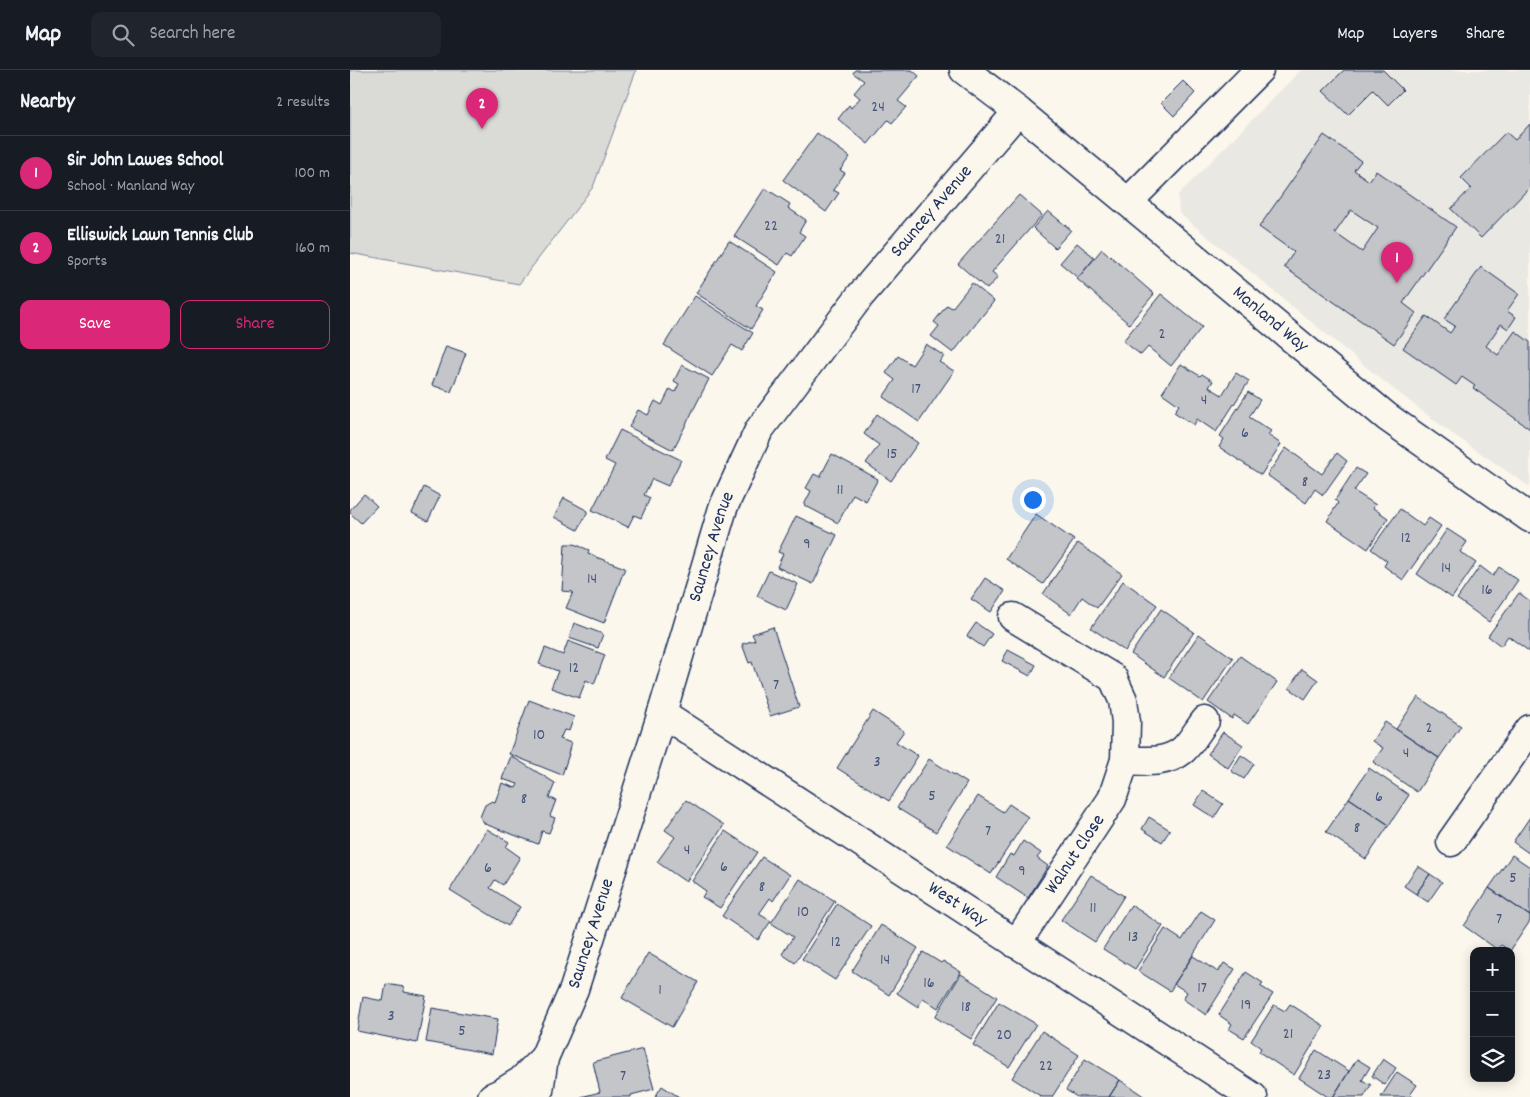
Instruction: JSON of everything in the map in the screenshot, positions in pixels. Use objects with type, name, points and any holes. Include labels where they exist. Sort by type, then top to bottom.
[{"type":"street","name":"Manland Way","points":[[964,70],[1128,202],[1387,418],[1530,518]]},
{"type":"street","points":[[1128,202],[1259,70]]},
{"type":"street","name":"Sauncey Avenue","points":[[538,1097],[544,1058],[574,989],[662,713],[723,508],[759,430],[860,296],[1018,112]]},
{"type":"street","name":"Walnut Close","points":[[1013,616],[1113,678],[1123,700],[1126,722],[1125,760],[1112,799],[1016,944]]},
{"type":"street","name":"West Way","points":[[662,713],[1253,1097]]},
{"type":"street","points":[[1125,760],[1154,762],[1169,758],[1183,750],[1205,722]]},
{"type":"street","points":[[1451,842],[1530,729]]},
{"type":"street","name":"Sauncey Avenue","points":[[492,1097],[521,1081],[544,1058]]},
{"type":"shaded area","points":[[350,70],[636,71],[593,187],[519,284],[350,253]]},
{"type":"shaded area","points":[[1301,70],[1530,70],[1530,487],[1447,430],[1382,380],[1179,213],[1178,195]]},
{"type":"building","points":[[855,70],[912,70],[919,76],[898,101],[906,107],[892,123],[888,120],[868,144],[838,119],[849,105],[851,108],[860,98],[854,93],[864,81],[853,73]]},
{"type":"building","points":[[1344,70],[1383,70],[1403,90],[1388,105],[1373,90],[1348,115],[1323,91]]},
{"type":"building","points":[[1183,81],[1195,93],[1174,116],[1161,103]]},
{"type":"building","points":[[1530,124],[1530,187],[1481,238],[1451,209],[1471,188],[1461,178],[1506,132],[1515,140]]},
{"type":"building","points":[[817,133],[850,157],[840,170],[845,173],[833,190],[839,193],[826,212],[783,180]]},
{"type":"building","points":[[1324,135],[1361,161],[1354,170],[1369,181],[1376,171],[1456,227],[1403,303],[1416,313],[1394,344],[1284,267],[1294,252],[1259,227]],"holes":[[[1351,210],[1378,228],[1362,252],[1335,233]]]},
{"type":"building","points":[[765,188],[790,204],[788,208],[806,220],[799,232],[805,236],[792,256],[787,253],[779,265],[734,236]]},
{"type":"building","points":[[1019,195],[1042,215],[992,272],[998,277],[987,289],[958,264]]},
{"type":"building","points":[[1048,211],[1071,230],[1055,248],[1033,228]]},
{"type":"building","points":[[729,241],[777,272],[756,306],[763,310],[751,329],[696,293]]},
{"type":"building","points":[[1077,243],[1095,258],[1078,278],[1060,263]]},
{"type":"building","points":[[1102,249],[1154,294],[1129,324],[1077,279]]},
{"type":"building","points":[[1481,267],[1519,294],[1507,311],[1516,317],[1508,329],[1501,324],[1486,346],[1498,355],[1515,331],[1530,342],[1530,429],[1473,388],[1475,386],[1462,377],[1456,385],[1403,348],[1426,316],[1450,333],[1455,326],[1444,319]]},
{"type":"building","points":[[972,283],[994,301],[953,353],[931,336],[939,326],[934,322],[947,305],[952,308]]},
{"type":"building","points":[[1161,294],[1202,327],[1171,366],[1148,347],[1141,355],[1123,341]]},
{"type":"building","points":[[695,296],[753,333],[742,351],[732,345],[712,376],[664,345]]},
{"type":"building","points":[[926,344],[944,356],[939,362],[954,371],[919,422],[883,397],[895,380],[886,373],[898,356],[912,365]]},
{"type":"building","points":[[446,346],[466,353],[451,392],[432,385]]},
{"type":"building","points":[[1181,364],[1200,376],[1202,374],[1213,381],[1209,387],[1222,395],[1236,373],[1249,381],[1216,432],[1197,419],[1194,425],[1174,412],[1179,405],[1162,393]]},
{"type":"building","points":[[682,365],[709,379],[673,450],[629,427],[638,410],[648,415],[655,401],[662,405],[670,389],[675,392],[679,384],[674,381]]},
{"type":"building","points":[[1248,392],[1260,400],[1249,417],[1271,431],[1268,435],[1281,444],[1261,475],[1219,447],[1224,439],[1220,436]]},
{"type":"building","points":[[877,414],[918,443],[891,481],[866,463],[879,445],[864,434]]},
{"type":"building","points":[[620,430],[681,460],[668,486],[652,479],[644,495],[650,498],[641,518],[634,515],[628,527],[592,510],[615,465],[605,460]]},
{"type":"building","points":[[1286,448],[1322,474],[1337,453],[1347,461],[1323,495],[1315,489],[1306,503],[1267,475]]},
{"type":"building","points":[[832,454],[878,479],[866,501],[853,494],[838,523],[804,505],[811,491],[806,488],[814,474],[820,477]]},
{"type":"building","points":[[1356,468],[1366,474],[1354,491],[1376,505],[1373,508],[1388,518],[1368,549],[1327,521],[1338,503],[1335,500]]},
{"type":"building","points":[[424,487],[440,496],[428,521],[412,513]]},
{"type":"building","points":[[364,494],[377,506],[361,523],[350,513],[350,510]]},
{"type":"building","points":[[564,498],[588,511],[578,530],[554,517]]},
{"type":"building","points":[[1400,509],[1423,526],[1429,518],[1441,526],[1403,580],[1384,566],[1387,561],[1371,549]]},
{"type":"building","points":[[1036,514],[1074,540],[1043,584],[1006,559]]},
{"type":"building","points":[[796,516],[837,535],[813,584],[777,567],[783,554],[778,552]]},
{"type":"building","points":[[1447,529],[1467,542],[1460,552],[1476,563],[1452,598],[1417,574]]},
{"type":"building","points":[[1078,543],[1122,574],[1097,608],[1082,597],[1071,614],[1043,594]]},
{"type":"building","points":[[565,544],[574,544],[589,550],[588,554],[625,568],[604,623],[566,608],[573,592],[562,591]]},
{"type":"building","points":[[1480,566],[1493,576],[1499,567],[1518,580],[1489,622],[1457,599]]},
{"type":"building","points":[[769,571],[798,584],[786,610],[757,596]]},
{"type":"building","points":[[985,578],[1005,591],[991,612],[971,599]]},
{"type":"building","points":[[1123,581],[1157,605],[1125,651],[1091,628]]},
{"type":"building","points":[[1519,593],[1530,601],[1530,652],[1508,636],[1501,646],[1488,636]]},
{"type":"building","points":[[1161,609],[1194,632],[1164,677],[1131,654]]},
{"type":"building","points":[[574,623],[603,634],[598,648],[569,638]]},
{"type":"building","points":[[976,623],[992,634],[983,647],[967,636]]},
{"type":"building","points":[[773,627],[799,707],[770,716],[752,662],[749,663],[742,644],[755,640],[752,634]]},
{"type":"building","points":[[1199,634],[1233,658],[1203,702],[1169,678]]},
{"type":"building","points":[[568,641],[605,655],[594,684],[586,680],[579,698],[551,688],[558,671],[539,664],[545,648],[563,655]]},
{"type":"building","points":[[1008,650],[1036,665],[1030,676],[1002,661]]},
{"type":"building","points":[[1240,656],[1277,682],[1248,724],[1234,715],[1232,719],[1208,702]]},
{"type":"building","points":[[1302,669],[1318,680],[1305,699],[1289,688]]},
{"type":"building","points":[[1418,697],[1461,726],[1439,758],[1396,729]]},
{"type":"building","points":[[529,700],[574,717],[569,731],[564,730],[560,739],[571,743],[562,775],[509,754]]},
{"type":"building","points":[[873,711],[904,731],[896,742],[918,756],[889,801],[837,768]]},
{"type":"building","points":[[1385,722],[1439,758],[1417,792],[1373,762],[1383,748],[1372,741]]},
{"type":"building","points":[[1223,732],[1243,745],[1228,768],[1208,754]]},
{"type":"building","points":[[1241,755],[1254,764],[1244,779],[1231,771]]},
{"type":"building","points":[[511,756],[555,783],[549,798],[556,800],[550,816],[555,818],[549,833],[542,831],[538,844],[485,824],[480,817],[485,805],[492,801],[495,802],[502,783],[516,788],[518,784],[502,779]]},
{"type":"building","points":[[929,759],[967,783],[936,832],[897,808]]},
{"type":"building","points":[[1369,768],[1409,795],[1389,825],[1349,798]]},
{"type":"building","points":[[1203,791],[1223,804],[1214,818],[1194,805]]},
{"type":"building","points":[[978,796],[1003,812],[1009,804],[1028,817],[991,874],[947,845]]},
{"type":"building","points":[[1349,798],[1389,825],[1366,859],[1326,832]]},
{"type":"building","points":[[686,800],[724,825],[686,882],[657,862],[675,837],[665,830]]},
{"type":"building","points":[[1149,817],[1170,830],[1162,842],[1142,829]]},
{"type":"building","points":[[1530,817],[1530,854],[1513,842]]},
{"type":"building","points":[[487,829],[509,842],[506,847],[520,857],[503,885],[495,880],[490,888],[520,907],[508,926],[450,890]]},
{"type":"building","points":[[725,831],[757,852],[720,908],[702,897],[706,891],[692,881]]},
{"type":"building","points":[[1023,841],[1041,853],[1037,858],[1048,866],[1028,898],[996,877],[1010,854],[1014,856]]},
{"type":"building","points":[[1512,855],[1530,867],[1530,916],[1489,888]]},
{"type":"building","points":[[762,857],[790,875],[773,901],[770,898],[759,914],[771,921],[758,940],[722,916]]},
{"type":"building","points":[[1418,866],[1430,874],[1416,894],[1404,886]]},
{"type":"building","points":[[1430,874],[1442,882],[1428,902],[1416,894]]},
{"type":"building","points":[[1091,875],[1124,896],[1095,942],[1061,920]]},
{"type":"building","points":[[800,879],[835,901],[795,963],[782,954],[793,937],[771,923]]},
{"type":"building","points":[[1489,888],[1530,916],[1530,921],[1513,947],[1501,945],[1500,947],[1494,947],[1464,926]]},
{"type":"building","points":[[837,904],[871,926],[835,980],[802,959]]},
{"type":"building","points":[[1131,905],[1163,926],[1135,969],[1103,949]]},
{"type":"building","points":[[1201,911],[1215,920],[1170,991],[1138,971],[1165,929],[1182,940]]},
{"type":"building","points":[[881,925],[918,948],[889,995],[852,971]]},
{"type":"building","points":[[923,952],[961,972],[938,1008],[923,998],[918,1007],[897,993]]},
{"type":"building","points":[[648,953],[698,982],[672,1027],[622,998]]},
{"type":"building","points":[[1193,956],[1218,972],[1224,963],[1235,969],[1206,1015],[1183,999],[1187,992],[1174,984]]},
{"type":"building","points":[[1246,972],[1263,983],[1260,986],[1273,994],[1244,1038],[1229,1029],[1232,1024],[1219,1015]]},
{"type":"building","points":[[961,974],[997,997],[971,1039],[935,1017]]},
{"type":"building","points":[[386,984],[404,987],[404,992],[426,996],[417,1043],[357,1031],[363,997],[383,1001]]},
{"type":"building","points":[[999,1002],[1036,1024],[1009,1067],[973,1045]]},
{"type":"building","points":[[1290,1004],[1324,1026],[1294,1075],[1259,1052],[1261,1048],[1251,1041],[1274,1005],[1285,1011]]},
{"type":"building","points":[[432,1008],[498,1019],[492,1054],[426,1042]]},
{"type":"building","points":[[1042,1031],[1079,1055],[1052,1097],[1042,1097],[1012,1078]]},
{"type":"building","points":[[643,1049],[654,1089],[631,1095],[631,1097],[581,1097],[600,1092],[593,1062]]},
{"type":"building","points":[[1316,1050],[1349,1071],[1333,1097],[1328,1097],[1299,1078]]},
{"type":"building","points":[[1085,1059],[1120,1080],[1109,1097],[1077,1097],[1066,1090]]},
{"type":"building","points":[[1357,1059],[1370,1067],[1362,1080],[1371,1085],[1364,1097],[1333,1097]]},
{"type":"building","points":[[1383,1059],[1396,1068],[1385,1085],[1372,1076]]},
{"type":"building","points":[[1397,1072],[1417,1085],[1410,1095],[1413,1097],[1381,1097]]},
{"type":"building","points":[[1120,1080],[1145,1097],[1109,1097]]},
{"type":"building","points":[[662,1086],[679,1097],[655,1097]]},
{"type":"place","name":"Elliswick Lawn Tennis Club","points":[[482,129]]},
{"type":"place","name":"Sir John Lawes School","points":[[1397,283]]}]
